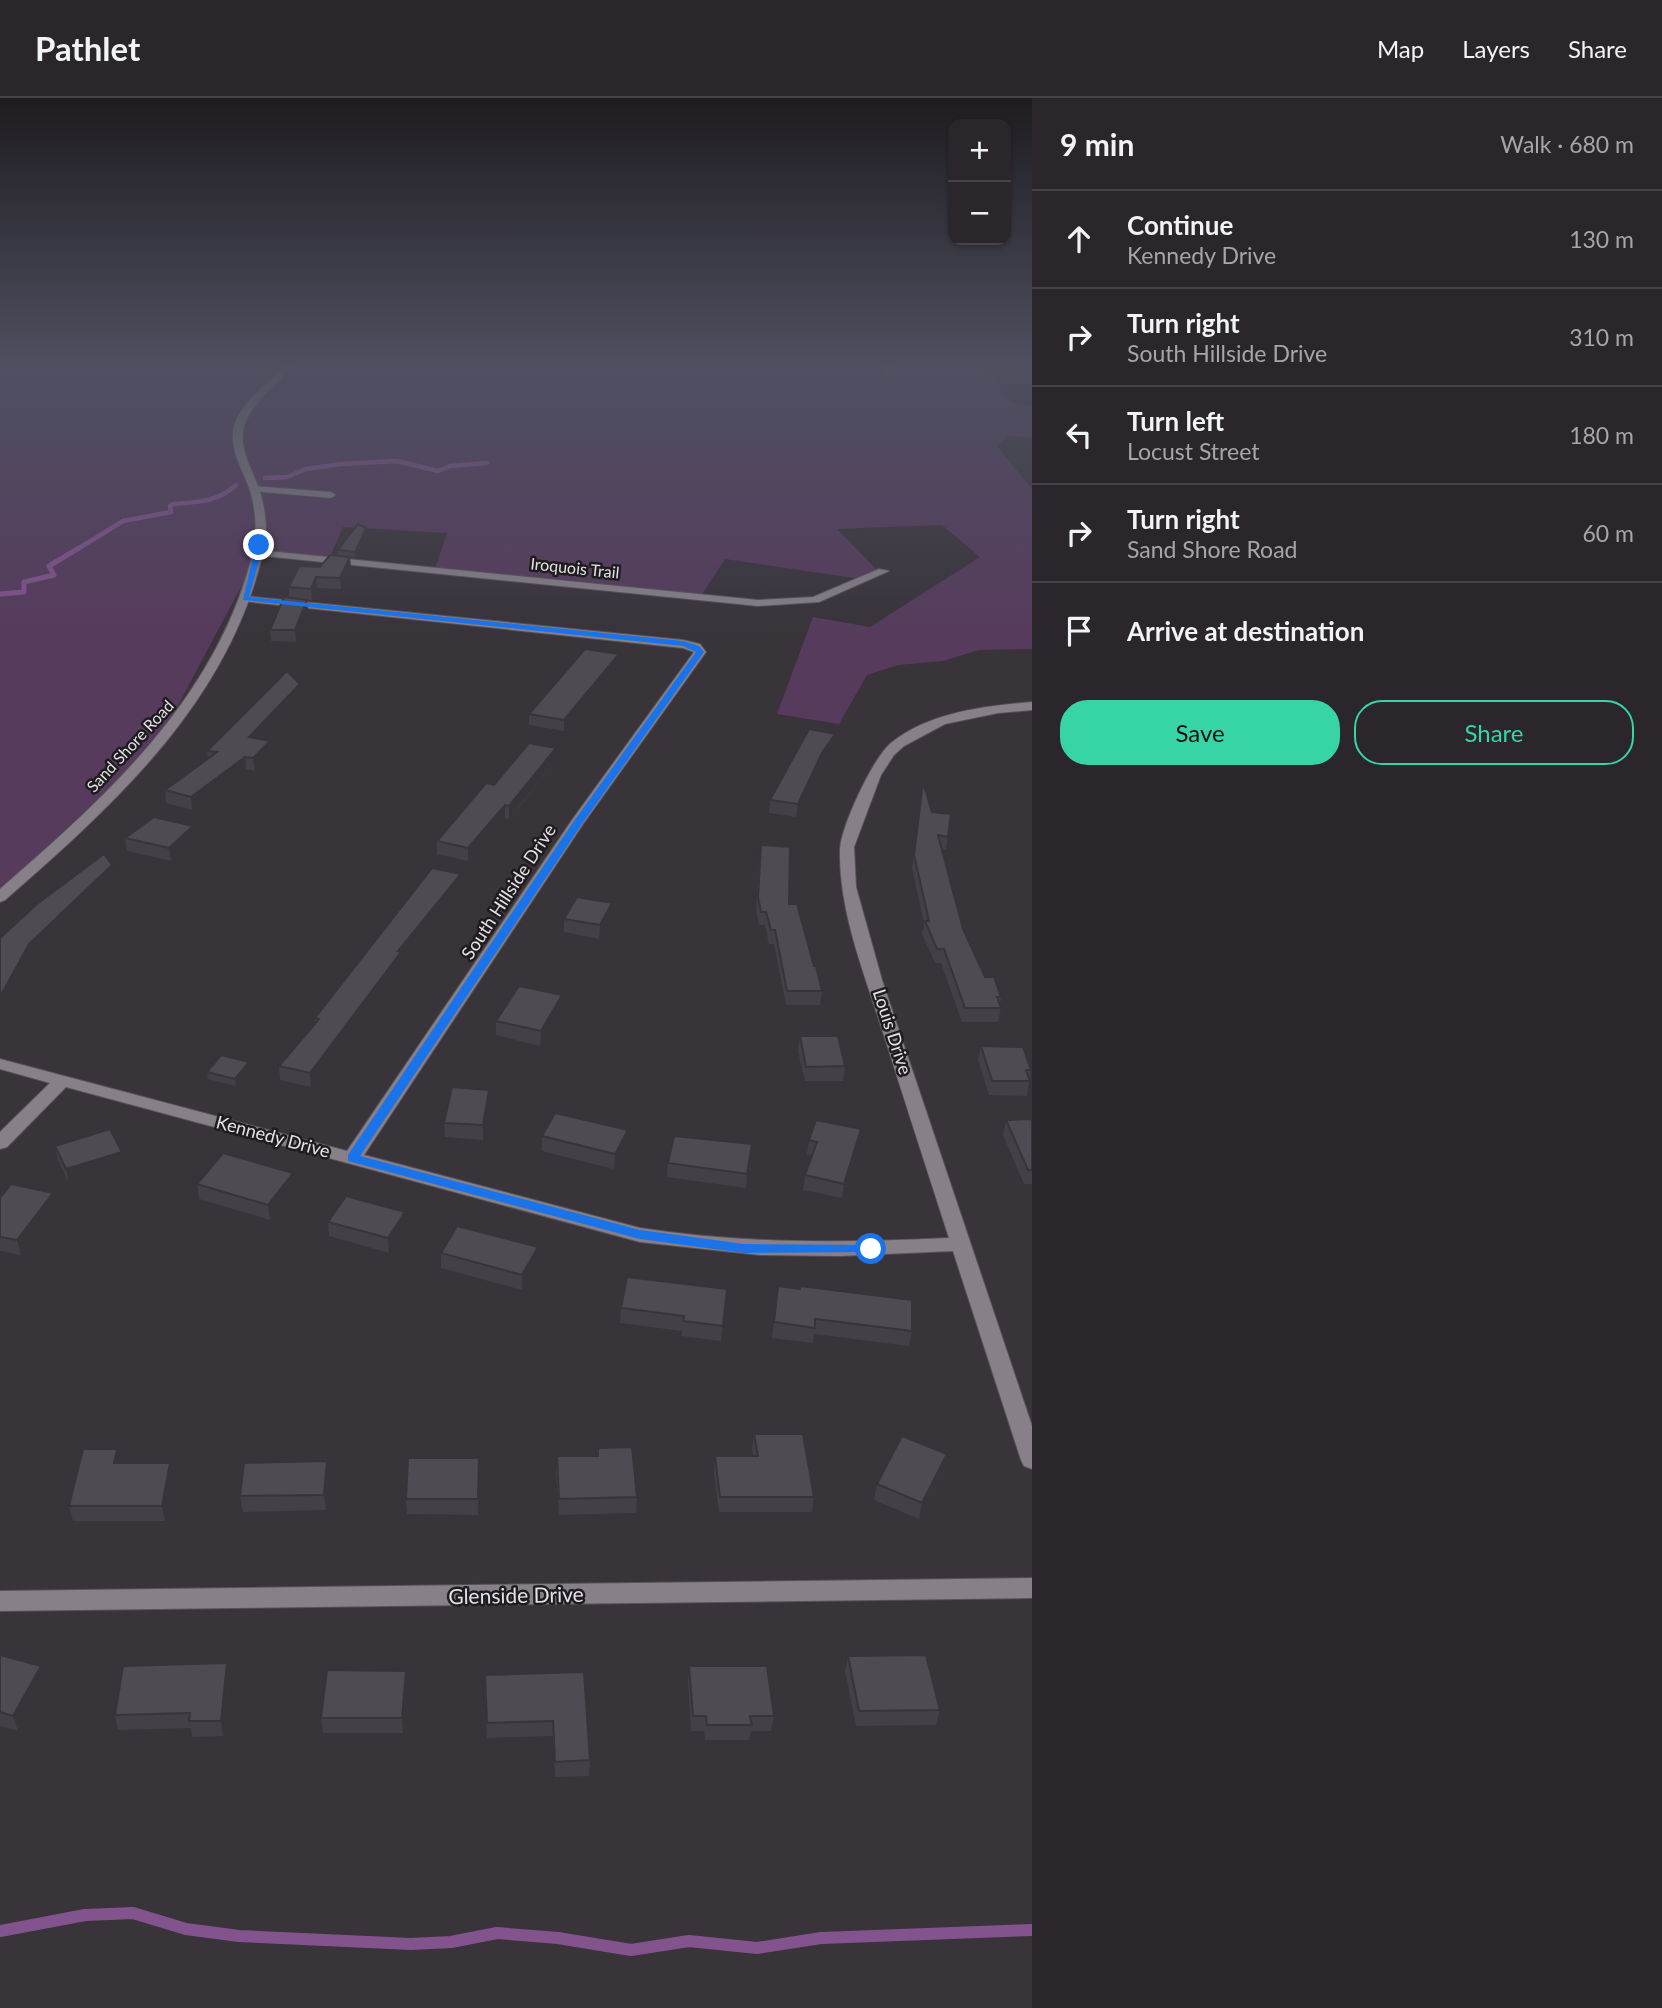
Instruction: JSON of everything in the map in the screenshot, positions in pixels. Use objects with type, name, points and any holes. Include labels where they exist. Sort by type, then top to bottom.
[{"type":"street","name":"Sand Shore Road","points":[[0,897],[89,815],[170,732],[214,671],[245,598],[258,553],[260,521],[254,489],[241,452]]},
{"type":"street","points":[[254,489],[331,495]]},
{"type":"street","name":"Iroquois Trail","points":[[258,553],[770,603],[815,600],[883,571]]},
{"type":"street","name":"South Hillside Drive","points":[[245,598],[683,644],[699,649],[699,655],[578,823],[352,1158]]},
{"type":"street","name":"Louis Drive","points":[[1032,706],[998,709],[941,721],[899,743],[889,752],[874,775],[847,847],[848,887],[856,921],[1032,1460]]},
{"type":"street","name":"Kennedy Drive","points":[[0,1065],[552,1213],[693,1244],[822,1249],[961,1244]]},
{"type":"street","points":[[0,1143],[61,1082]]},
{"type":"street","name":"Glenside Drive","points":[[0,1601],[1032,1588]]},
{"type":"shaded area","points":[[0,452],[1002,452],[1032,489],[1032,649],[979,650],[943,661],[898,665],[867,675],[839,724],[777,714],[813,617],[870,627],[980,557],[942,525],[837,529],[878,571],[861,579],[725,559],[701,596],[435,569],[447,533],[343,527],[329,559],[258,555],[158,743],[0,890]]},
{"type":"building","points":[[358,524],[366,528],[355,552],[338,550]]},
{"type":"building","points":[[330,555],[350,557],[340,578],[316,577],[311,589],[289,587],[299,566],[320,567]]},
{"type":"building","points":[[284,597],[307,600],[295,630],[270,630]]},
{"type":"building","points":[[585,649],[619,654],[564,720],[529,714]]},
{"type":"building","points":[[287,671],[300,684],[249,737],[270,741],[253,758],[245,757],[191,797],[165,790],[217,752],[207,751]]},
{"type":"building","points":[[809,729],[835,734],[822,753],[798,804],[770,800]]},
{"type":"building","points":[[529,743],[556,748],[509,806],[505,805],[468,848],[437,841],[486,783],[494,785]]},
{"type":"building","points":[[923,782],[932,812],[951,814],[948,837],[938,835],[963,929],[985,977],[994,977],[1001,997],[997,997],[1001,1008],[965,1008],[944,949],[937,949],[925,921],[929,921],[914,855]]},
{"type":"building","points":[[154,817],[193,826],[169,848],[125,838]]},
{"type":"building","points":[[761,845],[790,847],[789,904],[797,904],[822,991],[787,991],[775,930],[771,930],[766,912],[761,912],[758,897]]},
{"type":"building","points":[[104,854],[112,865],[29,944],[0,997],[0,938],[37,904]]},
{"type":"building","points":[[432,868],[461,874],[398,951],[401,952],[310,1073],[279,1066],[319,1019],[315,1018]]},
{"type":"building","points":[[577,897],[612,903],[600,925],[564,919]]},
{"type":"building","points":[[519,986],[562,995],[541,1031],[496,1021]]},
{"type":"building","points":[[800,1036],[838,1036],[845,1066],[806,1067]]},
{"type":"building","points":[[981,1046],[1023,1047],[1031,1070],[1026,1070],[1030,1081],[992,1081]]},
{"type":"building","points":[[221,1055],[249,1062],[235,1079],[207,1072]]},
{"type":"building","points":[[452,1087],[489,1090],[483,1125],[444,1123]]},
{"type":"building","points":[[555,1113],[628,1130],[615,1154],[542,1136]]},
{"type":"building","points":[[1032,1119],[1032,1170],[1028,1170],[1006,1120]]},
{"type":"building","points":[[816,1120],[861,1129],[844,1184],[805,1175],[817,1142],[809,1140]]},
{"type":"building","points":[[110,1129],[122,1152],[66,1169],[55,1146]]},
{"type":"building","points":[[674,1136],[752,1144],[747,1174],[668,1163]]},
{"type":"building","points":[[223,1153],[293,1173],[268,1205],[197,1184]]},
{"type":"building","points":[[11,1184],[53,1193],[17,1240],[0,1237],[0,1198]]},
{"type":"building","points":[[346,1196],[405,1212],[388,1238],[328,1222]]},
{"type":"building","points":[[457,1226],[538,1247],[522,1275],[441,1253]]},
{"type":"building","points":[[627,1277],[727,1289],[723,1326],[683,1321],[684,1316],[621,1308]]},
{"type":"building","points":[[778,1286],[800,1289],[800,1286],[912,1300],[912,1331],[815,1319],[815,1328],[774,1322]]},
{"type":"building","points":[[754,1434],[803,1434],[814,1497],[720,1497],[715,1456],[758,1456]]},
{"type":"building","points":[[902,1436],[947,1454],[922,1503],[877,1484]]},
{"type":"building","points":[[632,1447],[637,1497],[559,1499],[557,1456],[598,1456],[598,1448]]},
{"type":"building","points":[[83,1449],[117,1449],[114,1463],[170,1463],[162,1506],[69,1506]]},
{"type":"building","points":[[408,1458],[479,1458],[478,1499],[406,1499]]},
{"type":"building","points":[[327,1461],[324,1495],[240,1496],[244,1463]]},
{"type":"building","points":[[0,1655],[41,1666],[13,1716],[0,1712]]},
{"type":"building","points":[[926,1655],[940,1710],[859,1711],[848,1656]]},
{"type":"building","points":[[227,1663],[221,1721],[189,1721],[190,1713],[115,1715],[123,1666]]},
{"type":"building","points":[[689,1666],[767,1666],[774,1716],[750,1716],[752,1725],[707,1725],[706,1716],[693,1716]]},
{"type":"building","points":[[327,1670],[406,1671],[402,1718],[321,1718]]},
{"type":"building","points":[[584,1672],[590,1760],[555,1762],[553,1721],[487,1723],[485,1675]]},
{"type":"waterway","points":[[265,478],[287,477],[306,469],[341,464],[397,461],[438,471],[450,466],[487,463]]},
{"type":"waterway","points":[[76,550],[123,521],[171,512],[170,506],[174,504],[215,498],[236,485]]},
{"type":"waterway","points":[[0,594],[24,592],[24,582],[54,575],[49,566],[79,548]]},
{"type":"waterway","points":[[0,1931],[85,1915],[133,1913],[186,1929],[239,1936],[411,1944],[451,1942],[497,1933],[558,1938],[631,1950],[689,1941],[757,1948],[821,1938],[1032,1930]]},
{"type":"route","points":[[259,545],[245,598],[683,644],[696,647],[700,652],[578,823],[352,1158],[640,1235],[693,1244],[744,1248],[871,1249]]}]
